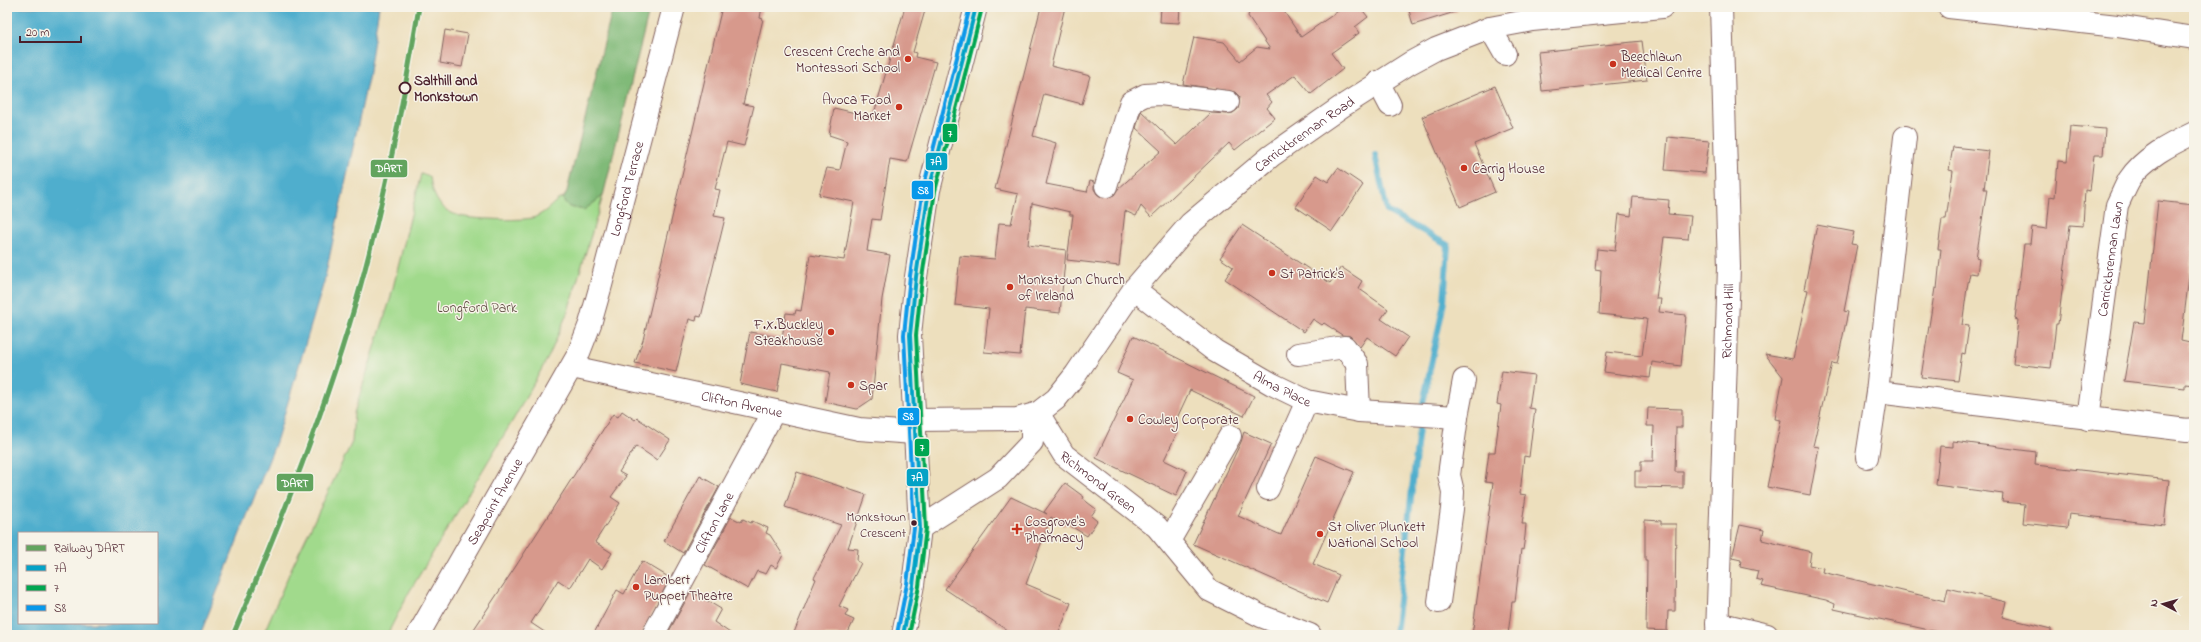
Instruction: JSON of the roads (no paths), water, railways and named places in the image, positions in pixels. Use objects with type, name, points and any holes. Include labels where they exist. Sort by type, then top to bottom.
[{"type":"main road","name":"Longford Terrace","points":[[572,367],[590,324],[674,7]]},
{"type":"main road","points":[[903,635],[913,585],[920,528],[910,334],[923,224],[929,190],[976,7]]},
{"type":"main road","name":"Carrickbrennan Road","points":[[914,426],[1017,419],[1038,413],[1056,399],[1076,374],[1134,289],[1190,224],[1270,156],[1378,82],[1436,49],[1530,13],[1662,7]]},
{"type":"main road","name":"Richmond Hill","points":[[1717,629],[1730,267],[1721,7]]},
{"type":"main road","points":[[1949,7],[2117,26],[2194,38]]},
{"type":"main road","points":[[1490,28],[1506,54]]},
{"type":"main road","points":[[1378,82],[1390,105]]},
{"type":"main road","points":[[1106,186],[1131,102],[1145,95],[1160,94],[1228,102]]},
{"type":"main road","name":"Carrickbrennan Lawn","points":[[2088,419],[2117,205],[2130,180],[2144,163],[2180,140],[2194,133]]},
{"type":"main road","points":[[1867,458],[1877,392],[1905,137]]},
{"type":"main road","name":"Alma Place","points":[[1134,289],[1215,351],[1272,384],[1307,401],[1359,411],[1457,417]]},
{"type":"main road","points":[[1298,354],[1345,347],[1357,364],[1359,411]]},
{"type":"main road","name":"Clifton Avenue","points":[[572,367],[866,430],[914,426]]},
{"type":"main road","name":"Seapoint Avenue","points":[[418,635],[572,367]]},
{"type":"main road","points":[[1439,602],[1452,509],[1452,492],[1449,475],[1464,380]]},
{"type":"main road","points":[[1877,392],[2088,419],[2187,430],[2194,429]]},
{"type":"main road","points":[[1268,489],[1307,401]]},
{"type":"main road","name":"Clifton Lane","points":[[653,635],[774,411]]},
{"type":"main road","points":[[920,528],[998,478],[1032,442],[1032,431],[1038,413]]},
{"type":"main road","name":"Richmond Green","points":[[1038,413],[1064,455],[1156,527],[1209,590],[1262,616],[1310,635]]},
{"type":"main road","points":[[1169,541],[1230,436]]},
{"type":"main road","points":[[1717,629],[1767,635]]},
{"type":"water","points":[[7,7],[379,7],[368,78],[324,282],[276,442],[200,635],[7,635]]},
{"type":"waterway","points":[[1375,155],[1387,211],[1448,245],[1444,302],[1423,403]]},
{"type":"waterway","points":[[1395,635],[1419,429]]},
{"type":"rail line","name":"DART","points":[[233,635],[265,560],[309,446],[336,368],[360,289],[389,170],[419,7]]},
{"type":"place","name":"Crescent Creche and Montessori School","points":[[908,59]]},
{"type":"place","name":"Beechlawn Medical Centre","points":[[1613,64]]},
{"type":"place","name":"Salthill and Monkstown","points":[[405,88]]},
{"type":"place","name":"Avoca Food Market","points":[[899,107]]},
{"type":"place","name":"Carrig House","points":[[1464,168]]},
{"type":"place","name":"St Patrick's","points":[[1272,273]]},
{"type":"place","name":"Monkstown Church of Ireland","points":[[1010,287]]},
{"type":"place","name":"F.X.Buckley Steakhouse","points":[[831,332]]},
{"type":"place","name":"Spar","points":[[851,385]]},
{"type":"place","name":"Cowley Corporate","points":[[1130,419]]},
{"type":"place","name":"Monkstown Crescent","points":[[914,523]]},
{"type":"place","name":"Cosgrove's Pharmacy","points":[[1017,529]]},
{"type":"place","name":"St Oliver Plunkett National School","points":[[1320,534]]},
{"type":"place","name":"Lambert Puppet Theatre","points":[[636,587]]},
{"type":"park label","name":"Longford Park","points":[[477,307]]}]
